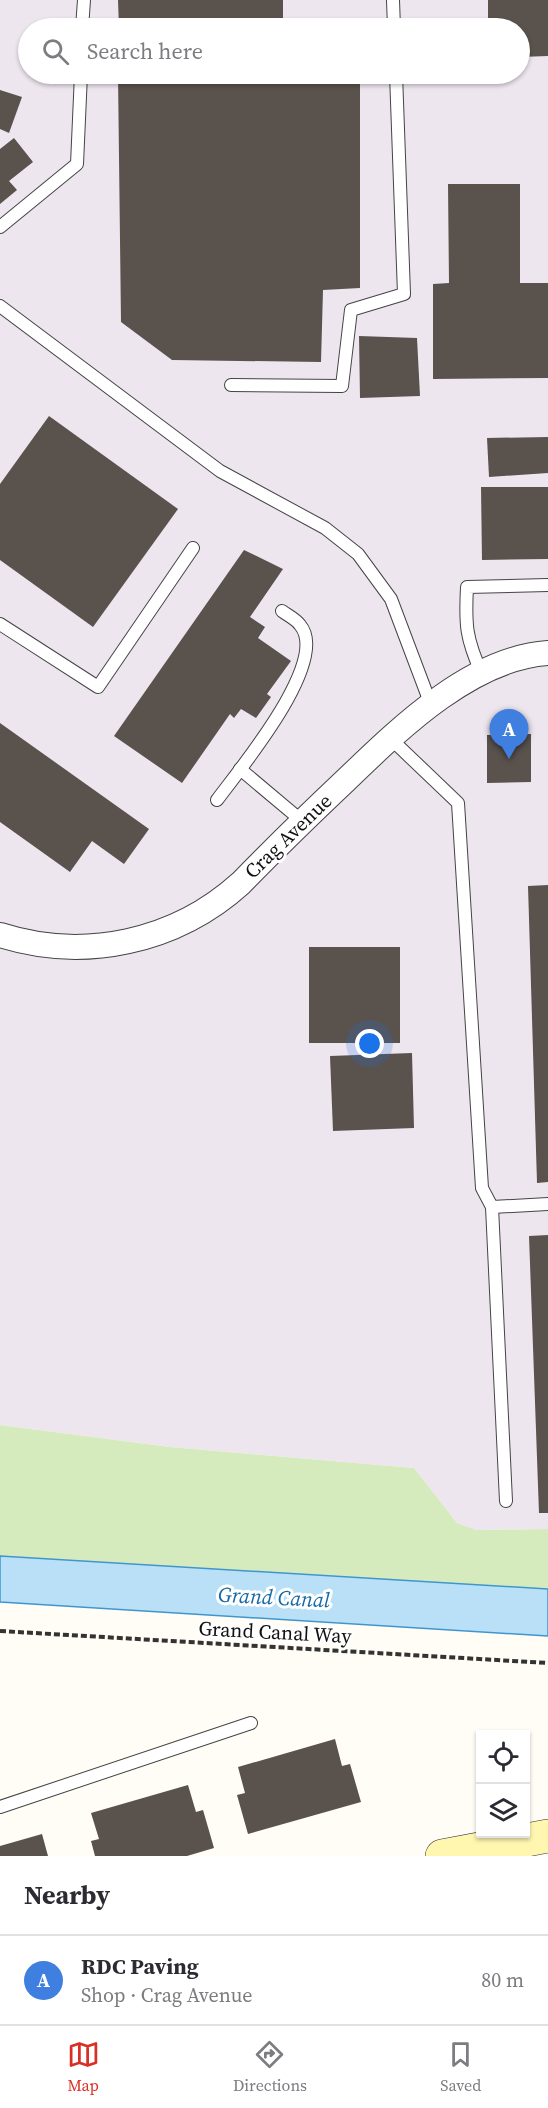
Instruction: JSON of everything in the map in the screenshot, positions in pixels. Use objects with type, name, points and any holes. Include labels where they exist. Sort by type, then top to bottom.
[{"type":"main road","points":[[442,1856],[548,1836]]},
{"type":"street","name":"Crag Avenue","points":[[0,934],[22,942],[85,947],[150,937],[201,913],[220,901],[390,738],[431,705],[458,685],[526,654],[548,653]]},
{"type":"lane","points":[[83,18],[84,0]]},
{"type":"lane","points":[[393,0],[394,18]]},
{"type":"lane","points":[[0,227],[77,164],[81,84]]},
{"type":"lane","points":[[231,385],[342,386],[351,310],[404,294],[396,84]]},
{"type":"lane","points":[[0,306],[220,471],[325,528],[358,554],[391,599],[431,705]]},
{"type":"lane","points":[[0,624],[98,687],[193,548]]},
{"type":"lane","points":[[482,674],[469,646],[465,620],[467,587],[548,585]]},
{"type":"lane","points":[[217,800],[291,696],[304,667],[307,646],[302,626],[282,611]]},
{"type":"lane","points":[[390,738],[458,803],[482,1188],[492,1207],[506,1501]]},
{"type":"lane","points":[[240,769],[302,822]]},
{"type":"lane","points":[[492,1207],[548,1204]]},
{"type":"lane","points":[[0,1808],[251,1723]]},
{"type":"path","name":"Grand Canal Way","points":[[0,1631],[548,1663]]},
{"type":"shaded area","points":[[0,0],[548,0],[548,1529],[475,1530],[457,1523],[414,1468],[170,1447],[0,1425]]},
{"type":"green space","points":[[0,1425],[170,1447],[414,1468],[457,1523],[476,1530],[548,1529],[548,1589],[0,1556]]},
{"type":"water","name":"Grand Canal","points":[[0,1556],[548,1589],[548,1636],[0,1602]]},
{"type":"building","points":[[118,0],[283,0],[283,18],[119,18]]},
{"type":"building","points":[[488,0],[548,0],[548,56],[530,57],[530,18],[488,18]]},
{"type":"building","points":[[118,84],[360,84],[360,288],[323,290],[321,362],[172,360],[121,322]]},
{"type":"building","points":[[0,90],[22,97],[9,133],[0,129]]},
{"type":"building","points":[[14,138],[33,162],[9,181],[17,190],[0,204],[0,149]]},
{"type":"building","points":[[448,184],[520,184],[520,283],[548,283],[548,378],[433,379],[433,284],[449,283]]},
{"type":"building","points":[[359,336],[417,338],[420,396],[360,398]]},
{"type":"building","points":[[49,416],[178,509],[93,627],[0,560],[0,484]]},
{"type":"building","points":[[548,437],[548,473],[489,477],[487,438]]},
{"type":"building","points":[[481,487],[548,487],[548,559],[482,560]]},
{"type":"building","points":[[244,550],[283,569],[250,617],[265,627],[258,638],[291,661],[267,694],[271,697],[256,718],[241,709],[234,718],[230,714],[182,783],[114,736]]},
{"type":"building","points":[[0,723],[149,829],[124,864],[92,841],[70,872],[0,822]]},
{"type":"building","points":[[531,734],[531,782],[487,783],[487,735]]},
{"type":"building","points":[[548,885],[548,1182],[537,1183],[528,886]]},
{"type":"building","points":[[309,947],[400,947],[400,1043],[309,1043]]},
{"type":"building","points":[[412,1053],[414,1128],[333,1131],[330,1056]]},
{"type":"building","points":[[548,1235],[548,1513],[539,1513],[529,1236]]},
{"type":"building","points":[[335,1739],[342,1766],[350,1764],[361,1802],[248,1834],[237,1795],[245,1793],[238,1767]]},
{"type":"building","points":[[188,1785],[196,1812],[203,1810],[214,1848],[187,1856],[95,1856],[91,1841],[99,1839],[91,1813]]},
{"type":"building","points":[[42,1834],[48,1856],[0,1856],[0,1846]]},
{"type":"place","name":"RDC Paving","points":[[509,759]]}]
